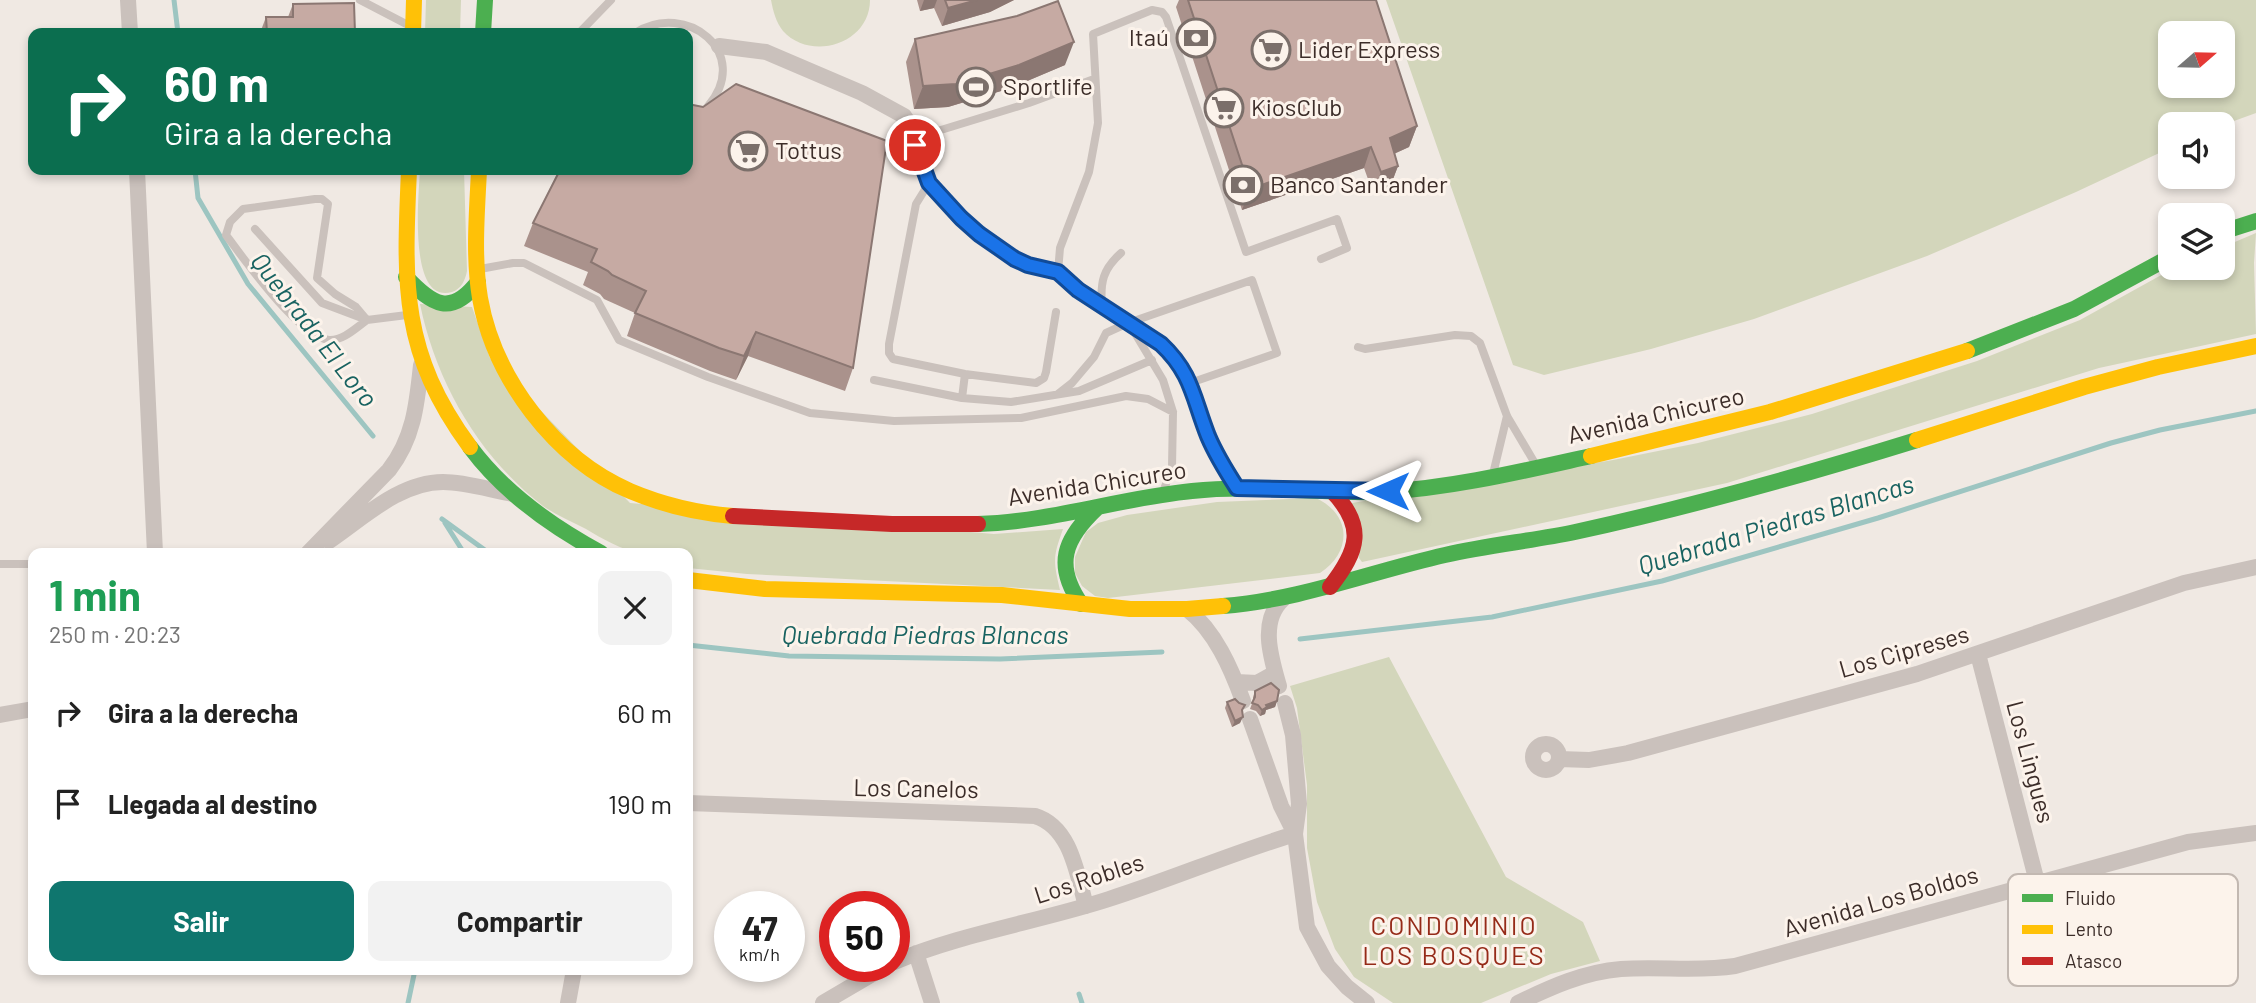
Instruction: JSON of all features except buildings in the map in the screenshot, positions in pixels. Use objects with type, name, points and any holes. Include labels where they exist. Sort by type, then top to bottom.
[{"type":"main road","points":[[413,28],[414,0]]},
{"type":"main road","points":[[483,28],[485,0]]},
{"type":"main road","points":[[409,175],[407,277],[410,315],[421,359],[434,389],[450,418],[476,453],[514,494],[570,537],[591,548]]},
{"type":"main road","name":"Avenida Chicureo","points":[[479,175],[477,276],[484,311],[499,355],[525,401],[558,440],[598,473],[620,486],[661,504],[748,518],[904,524],[1003,523],[1046,518],[1162,495],[1237,488],[1404,490],[1492,477],[1725,425],[1920,367],[2057,317],[2158,264]]},
{"type":"main road","points":[[2235,227],[2256,220]]},
{"type":"main road","points":[[407,277],[427,299],[444,305],[464,299],[477,276]]},
{"type":"main road","points":[[693,581],[765,589],[1002,595],[1130,609],[1238,606],[1283,599],[1421,561],[1586,529],[1720,498],[1886,450],[2084,387],[2158,367],[2256,346]]},
{"type":"main road","points":[[1330,587],[1349,561],[1357,538],[1351,512],[1331,490]]},
{"type":"main road","points":[[1081,604],[1067,581],[1064,562],[1078,528],[1097,508]]},
{"type":"street","points":[[128,0],[130,28]]},
{"type":"street","points":[[719,46],[766,52],[862,93],[904,116],[918,136]]},
{"type":"street","points":[[136,175],[155,548]]},
{"type":"street","points":[[316,548],[389,470],[404,447],[417,409],[421,359]]},
{"type":"street","points":[[318,548],[394,496],[425,483],[446,482],[514,494]]},
{"type":"street","name":"Los Cipreses","points":[[1559,759],[1589,760],[1628,752],[1917,674],[2184,583],[2256,567]]},
{"type":"street","points":[[1236,682],[1257,683],[1277,679],[1270,650],[1269,626],[1275,606],[1283,599]]},
{"type":"street","points":[[1187,609],[1202,621],[1226,660],[1243,701]]},
{"type":"street","name":"Los Lingues","points":[[1978,654],[2035,874]]},
{"type":"street","points":[[1285,703],[1293,735],[1299,804],[1296,834],[1307,928],[1333,971],[1367,1003]]},
{"type":"street","points":[[0,715],[28,710]]},
{"type":"street","points":[[1250,719],[1281,806],[1296,834]]},
{"type":"street","name":"Los Canelos","points":[[693,803],[1035,816],[1051,822],[1062,836],[1077,871],[1086,906]]},
{"type":"street","name":"Avenida Los Boldos","points":[[2067,874],[2188,842],[2256,833]]},
{"type":"street","name":"Los Robles","points":[[910,955],[963,938],[1086,906],[1296,834]]},
{"type":"street","name":"Avenida Los Boldos","points":[[1518,1003],[1562,983],[1602,971],[1635,968],[1700,970],[1735,966],[2008,890]]},
{"type":"street","points":[[916,953],[932,1003]]},
{"type":"street","points":[[568,1003],[573,975]]},
{"type":"street","points":[[823,1003],[859,982]]},
{"type":"lane","points":[[360,0],[409,28]]},
{"type":"lane","points":[[583,28],[605,2]]},
{"type":"lane","points":[[1058,272],[1059,248],[1089,172],[1098,123],[1093,34],[1152,10],[1166,16],[1246,252],[1337,219],[1347,248],[1321,259]]},
{"type":"lane","points":[[640,28],[660,18],[677,17],[694,22],[708,32],[719,46],[724,63],[723,80],[717,96],[699,113]]},
{"type":"lane","points":[[1094,79],[1029,103],[918,136],[915,145],[929,183],[961,218],[999,250],[1028,265],[1058,272],[1078,290],[1167,348],[1182,366],[1209,439],[1222,466],[1237,488]]},
{"type":"lane","points":[[929,183],[916,204],[889,344],[890,354],[894,359],[965,374],[1036,383],[1041,381],[1046,372],[1056,312]]},
{"type":"lane","points":[[367,320],[356,307],[317,278],[328,204],[322,199],[243,209],[230,222],[226,235],[271,295],[310,330],[327,340],[338,339],[367,320],[410,315]]},
{"type":"lane","points":[[255,229],[322,303],[367,320]]},
{"type":"lane","points":[[1102,306],[1102,278],[1110,262],[1121,253]]},
{"type":"lane","points":[[477,276],[524,263],[597,300],[619,340],[708,377],[810,413],[894,421],[1021,418],[1126,396],[1148,399],[1172,412]]},
{"type":"lane","points":[[1058,394],[1072,383],[1094,357],[1107,333],[1128,323],[1252,280],[1277,353],[1190,383]]},
{"type":"lane","points":[[1128,323],[1163,380],[1172,412],[1172,467],[1162,495]]},
{"type":"lane","points":[[1358,347],[1365,349],[1455,335],[1471,337],[1480,343],[1507,416],[1537,467]]},
{"type":"lane","points":[[874,380],[962,398],[1011,402],[1079,391],[1152,360]]},
{"type":"lane","points":[[962,398],[965,374]]},
{"type":"lane","points":[[1492,477],[1507,416]]},
{"type":"lane","points":[[0,564],[28,564]]},
{"type":"green space","points":[[426,0],[461,0],[460,28],[425,28]]},
{"type":"green space","points":[[771,0],[870,0],[867,15],[860,28],[837,44],[823,46],[808,45],[783,31],[778,24]]},
{"type":"green space","points":[[1386,0],[2256,0],[2256,113],[2235,121],[2235,112],[2158,112],[2158,154],[1927,256],[1754,319],[1651,349],[1544,375],[1513,365]]},
{"type":"green space","points":[[420,175],[464,175],[467,271],[458,289],[452,292],[438,291],[428,282],[422,265],[418,222]]},
{"type":"green space","points":[[2256,233],[2256,334],[2099,368],[1727,483],[1362,562],[1359,558],[1352,503],[1613,460],[1698,443],[1812,414],[1977,361],[2080,320],[2158,277],[2158,280],[2235,280],[2235,242]]},
{"type":"green space","points":[[420,304],[472,307],[490,358],[630,503],[994,534],[1063,529],[1055,559],[1060,590],[747,574],[693,569],[693,548],[619,546],[543,506],[499,465],[463,416],[437,362]]},
{"type":"green space","points":[[1316,498],[1336,514],[1344,534],[1338,555],[1320,573],[1108,598],[1095,596],[1082,586],[1075,573],[1075,557],[1086,532],[1098,523],[1127,515],[1217,502]]},
{"type":"green space","points":[[1389,657],[1506,877],[1583,922],[1600,961],[1551,974],[1481,1003],[1393,1003],[1354,977],[1335,949],[1317,902],[1307,848],[1307,785],[1297,708],[1290,686]]},
{"type":"waterway","name":"Quebrada El Loro","points":[[174,0],[177,28]]},
{"type":"waterway","name":"Quebrada El Loro","points":[[196,175],[198,198],[248,284],[373,436]]},
{"type":"waterway","name":"Quebrada Piedras Blancas","points":[[1300,639],[1492,617],[1662,581],[1878,518],[2111,443],[2160,430],[2256,411]]},
{"type":"waterway","name":"Quebrada Piedras Blancas","points":[[442,519],[482,548]]},
{"type":"waterway","name":"Quebrada El Loro","points":[[445,523],[461,548]]},
{"type":"waterway","name":"Quebrada Piedras Blancas","points":[[693,646],[789,656],[1000,659],[1162,652]]},
{"type":"waterway","name":"Quebrada El Loro","points":[[408,1003],[414,975]]},
{"type":"waterway","points":[[1079,994],[1082,1003]]},
{"type":"traffic: fast","points":[[483,28],[485,0]]},
{"type":"traffic: fast","points":[[2235,228],[2256,221]]},
{"type":"traffic: fast","points":[[1967,351],[2074,309],[2158,264]]},
{"type":"traffic: fast","points":[[406,277],[424,295],[442,303],[459,300],[478,282]]},
{"type":"traffic: fast","points":[[1223,606],[1280,598],[1461,552],[1559,535],[1661,512],[1747,490],[1917,440]]},
{"type":"traffic: fast","points":[[470,447],[513,494],[564,532],[592,548]]},
{"type":"traffic: fast","points":[[978,524],[1032,519],[1165,494],[1216,489],[1359,492],[1409,490],[1488,478],[1591,456]]},
{"type":"traffic: fast","points":[[1081,604],[1067,577],[1065,565],[1070,542],[1097,508]]},
{"type":"traffic: slow","points":[[413,28],[414,0]]},
{"type":"traffic: slow","points":[[409,175],[407,248],[411,315],[430,380],[470,447]]},
{"type":"traffic: slow","points":[[479,175],[476,250],[480,298],[487,328],[499,357],[532,412],[553,437],[577,459],[630,491],[681,508],[733,516]]},
{"type":"traffic: slow","points":[[1917,440],[2084,387],[2158,367],[2256,346]]},
{"type":"traffic: slow","points":[[1591,456],[1770,412],[1967,351]]},
{"type":"traffic: slow","points":[[693,581],[765,589],[1002,595],[1130,609],[1223,606]]},
{"type":"traffic: jam","points":[[1330,587],[1347,561],[1354,538],[1350,515],[1331,490]]},
{"type":"traffic: jam","points":[[733,516],[892,524],[978,524]]},
{"type":"place","name":"Itaú","points":[[1196,38]]},
{"type":"place","name":"Lider Express","points":[[1271,50]]},
{"type":"place","name":"Sportlife","points":[[976,87]]},
{"type":"place","name":"KiosClub","points":[[1224,108]]},
{"type":"place","name":"Tottus","points":[[748,151]]},
{"type":"place","name":"Banco Santander","points":[[1243,185]]},
{"type":"district","name":"CONDOMINIO LOS BOSQUES","points":[[1454,941]]},
{"type":"route","points":[[915,145],[929,183],[979,234],[1015,259],[1058,272],[1078,290],[1172,354],[1182,366],[1190,383],[1197,408],[1222,466],[1237,488],[1388,491]]}]
